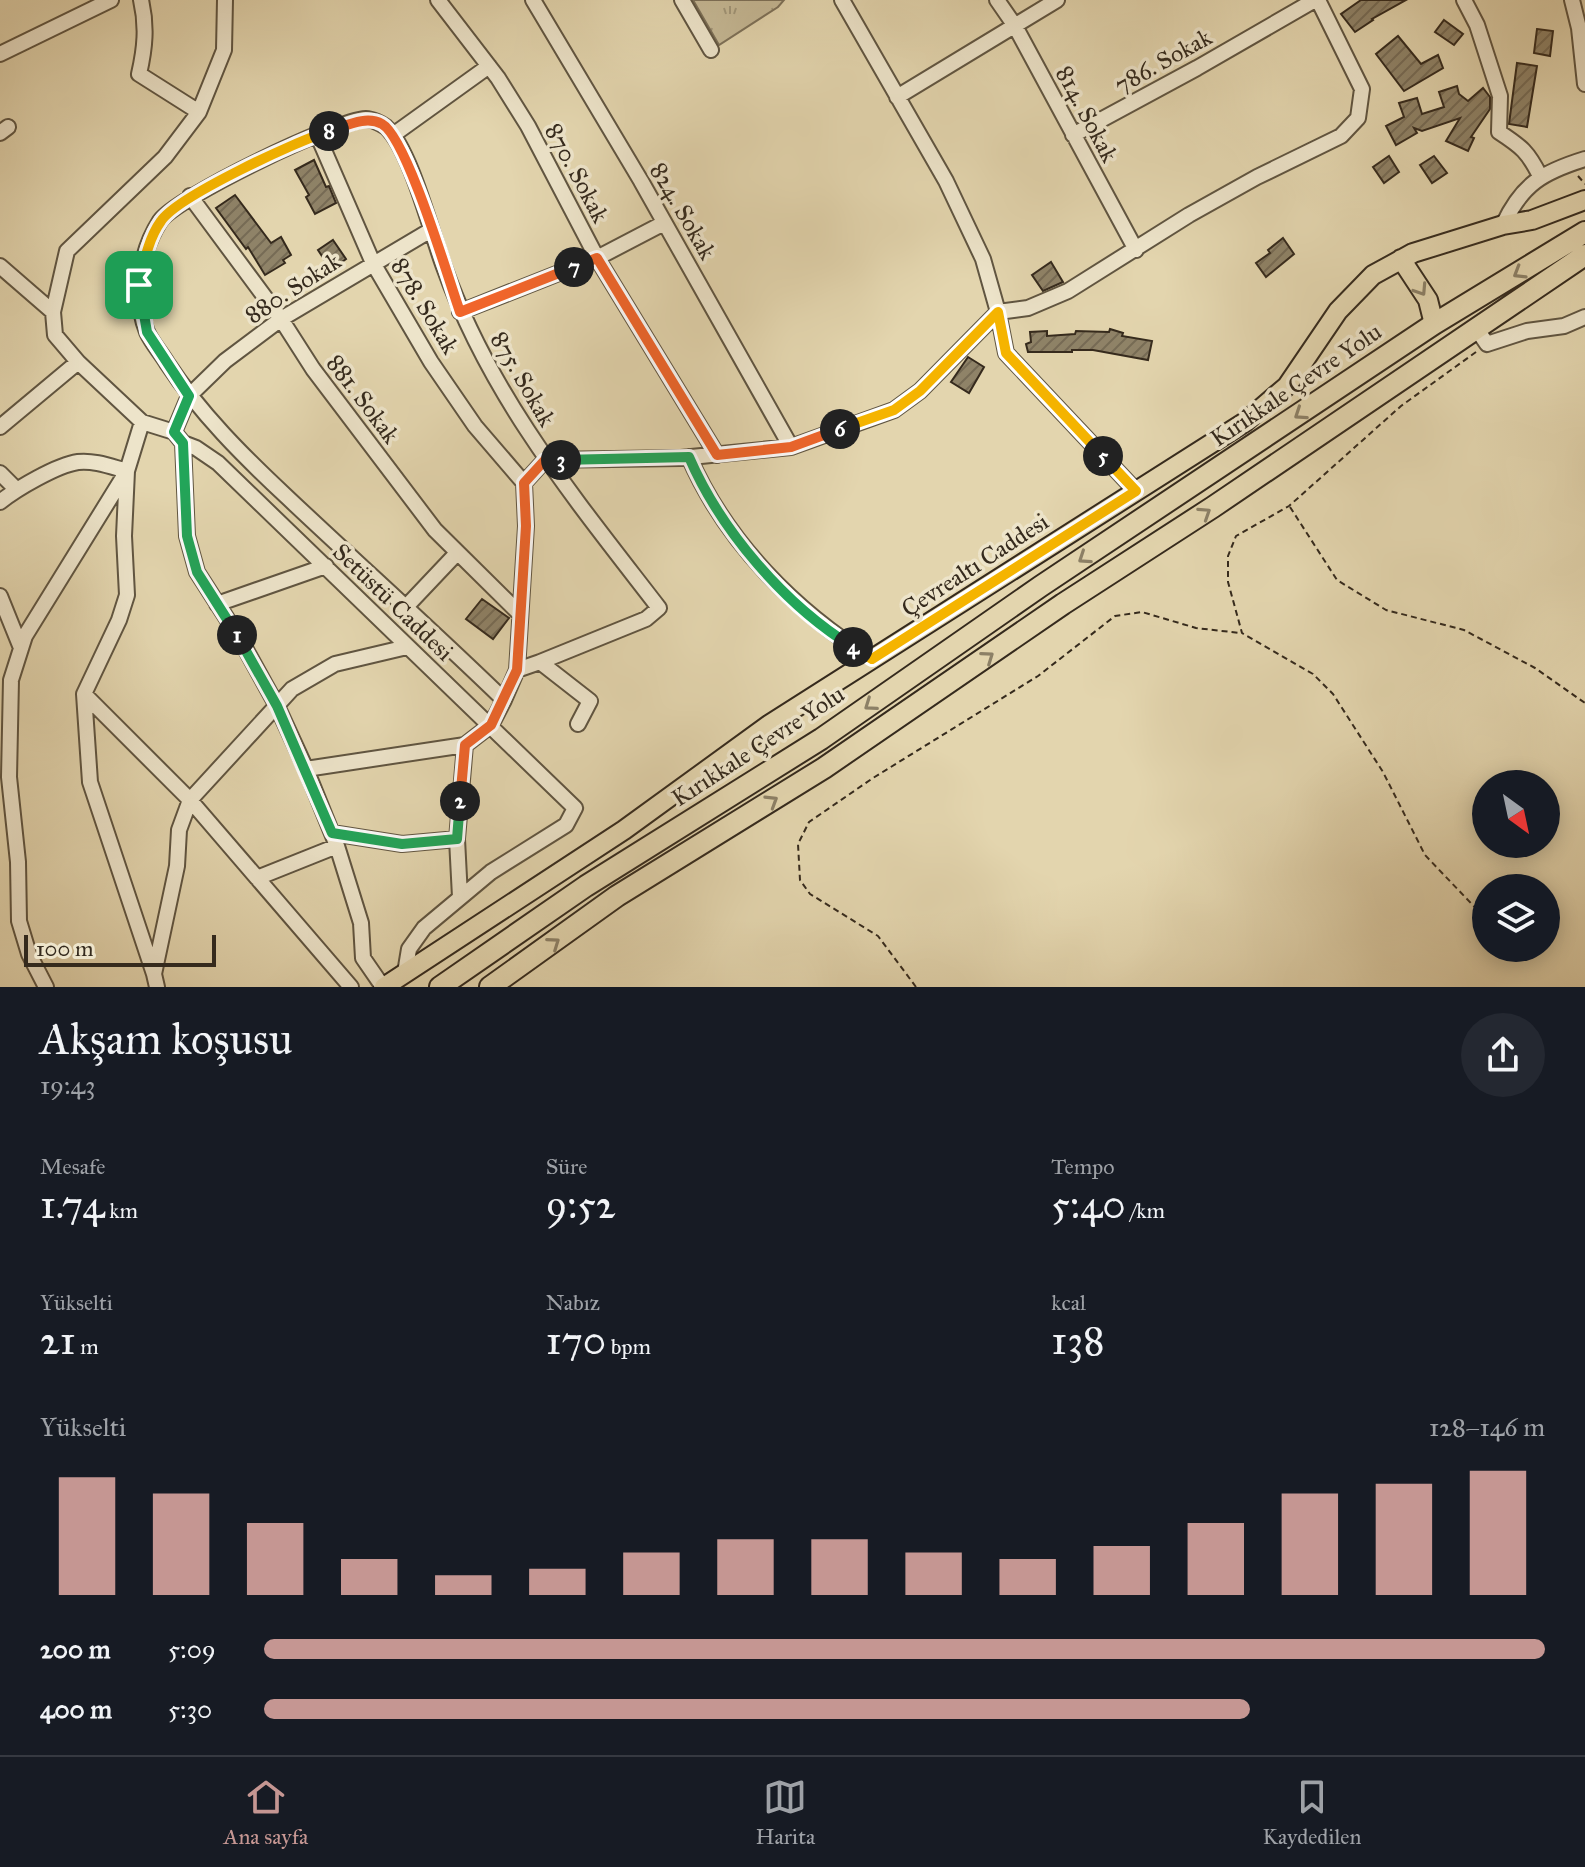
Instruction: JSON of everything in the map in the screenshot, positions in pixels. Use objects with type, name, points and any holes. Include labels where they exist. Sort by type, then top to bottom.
[{"type":"highway","name":"Kırıkkale Çevre Yolu","points":[[440,987],[607,872],[821,739],[1041,586],[1434,324],[1585,232]]},
{"type":"highway","points":[[490,987],[617,896],[836,760],[1063,604],[1481,336],[1585,255]]},
{"type":"main road","name":"Çevrealtı Caddesi","points":[[384,987],[624,830],[770,724],[1245,422],[1287,386],[1338,311],[1373,275],[1401,259],[1503,225],[1532,220],[1585,200]]},
{"type":"main road","points":[[1401,259],[1428,300],[1434,324]]},
{"type":"street","points":[[0,54],[111,0]]},
{"type":"street","points":[[141,0],[145,16],[145,46],[139,74],[199,112]]},
{"type":"street","points":[[0,266],[53,312],[67,251],[165,157],[199,112],[224,50],[225,0]]},
{"type":"street","name":"870. Sokak","points":[[438,0],[489,66],[528,126],[597,258],[717,455]]},
{"type":"street","name":"824. Sokak","points":[[533,0],[791,447]]},
{"type":"street","points":[[682,0],[711,50]]},
{"type":"street","points":[[842,0],[946,181],[983,259],[1006,353],[1136,491]]},
{"type":"street","name":"814. Sokak","points":[[997,0],[1015,26],[1136,250]]},
{"type":"street","points":[[897,97],[1057,0]]},
{"type":"street","points":[[306,769],[465,745],[491,725],[517,670],[526,526],[524,483],[545,460],[689,457],[791,447],[894,410],[920,391],[998,312],[1028,308],[1068,291],[1189,215],[1341,136],[1358,118],[1362,89],[1316,0]]},
{"type":"street","name":"786. Sokak","points":[[1073,135],[1316,0]]},
{"type":"street","points":[[1464,0],[1477,25],[1500,96],[1499,132],[1531,156],[1540,176]]},
{"type":"street","points":[[1572,0],[1579,28],[1585,84]]},
{"type":"street","points":[[489,66],[393,135],[383,125],[366,119],[317,134],[190,196],[161,219],[146,252],[139,285],[147,332],[189,396],[259,470],[504,700]]},
{"type":"street","name":"878. Sokak","points":[[317,134],[373,263],[431,362],[475,426],[524,483]]},
{"type":"street","name":"875. Sokak","points":[[393,135],[414,175],[460,312],[493,374],[545,460],[659,608],[646,619],[540,662]]},
{"type":"street","points":[[1503,225],[1513,203],[1540,176],[1585,159]]},
{"type":"street","name":"881. Sokak","points":[[190,196],[281,319],[313,369],[435,530],[519,613]]},
{"type":"street","points":[[460,312],[597,258],[664,223]]},
{"type":"street","name":"880. Sokak","points":[[189,396],[225,361],[281,319],[431,230]]},
{"type":"street","name":"Setüstü Caddesi","points":[[53,312],[55,335],[78,362],[142,422],[178,438],[218,463],[575,808],[566,825],[534,843],[460,897],[424,928],[409,949],[405,973]]},
{"type":"street","points":[[1481,336],[1564,326],[1585,317]]},
{"type":"street","points":[[0,427],[78,362]]},
{"type":"street","points":[[189,396],[178,438],[187,536],[197,572],[277,706],[306,769],[334,840],[361,923],[363,958],[384,987]]},
{"type":"street","points":[[142,422],[127,471],[124,536],[127,595],[119,620],[84,694],[90,782],[155,980]]},
{"type":"street","points":[[689,457],[700,484],[727,525],[790,600],[832,634],[872,659]]},
{"type":"street","points":[[0,502],[16,489],[77,462],[105,464],[127,471]]},
{"type":"street","points":[[46,987],[29,954],[19,921],[18,862],[5,750],[11,680],[25,636],[127,471]]},
{"type":"street","points":[[0,473],[16,489]]},
{"type":"street","points":[[404,609],[457,553]]},
{"type":"street","points":[[217,604],[326,566]]},
{"type":"street","points":[[0,596],[21,648]]},
{"type":"street","points":[[155,980],[177,866],[179,830],[190,800],[292,689],[335,664],[407,647]]},
{"type":"street","points":[[517,670],[540,662],[590,701],[578,724]]},
{"type":"street","points":[[84,694],[190,800],[351,987]]},
{"type":"street","points":[[460,897],[457,839],[465,745]]},
{"type":"street","points":[[257,878],[334,840],[402,844],[457,839]]},
{"type":"path","points":[[1242,633],[1228,582],[1228,556],[1236,536],[1289,506],[1481,336]]},
{"type":"path","points":[[1289,506],[1337,580],[1386,610],[1464,630],[1535,668],[1585,703]]},
{"type":"path","points":[[916,987],[878,936],[810,894],[800,880],[798,844],[809,822],[873,778],[1038,676],[1115,616],[1142,612],[1196,628],[1242,633],[1313,674],[1333,694],[1383,772],[1425,855],[1472,904]]},
{"type":"green space","points":[[693,0],[784,0],[719,45]]},
{"type":"building","points":[[1361,0],[1406,0],[1355,32],[1341,14]]},
{"type":"building","points":[[1444,20],[1463,34],[1454,45],[1435,32]]},
{"type":"building","points":[[1537,29],[1553,31],[1550,56],[1534,53]]},
{"type":"building","points":[[1398,36],[1421,64],[1438,55],[1443,68],[1404,91],[1376,54]]},
{"type":"building","points":[[1517,63],[1537,66],[1527,127],[1509,124]]},
{"type":"building","points":[[1457,86],[1459,94],[1468,101],[1483,88],[1490,97],[1490,109],[1471,137],[1474,138],[1468,151],[1446,141],[1460,118],[1422,131],[1414,128],[1417,133],[1396,145],[1386,126],[1404,117],[1399,103],[1417,98],[1422,114],[1444,107],[1439,92]]},
{"type":"building","points":[[1389,156],[1399,172],[1384,183],[1373,167]]},
{"type":"building","points":[[1434,156],[1447,173],[1432,183],[1420,165]]},
{"type":"building","points":[[314,160],[336,203],[315,214],[306,197],[309,195],[295,170]]},
{"type":"building","points":[[235,195],[271,243],[281,237],[291,255],[283,260],[285,263],[265,275],[248,247],[246,249],[216,208]]},
{"type":"building","points":[[1283,238],[1294,254],[1266,277],[1256,263]]},
{"type":"building","points":[[333,240],[346,259],[331,270],[318,250]]},
{"type":"building","points":[[1051,262],[1063,282],[1043,291],[1032,275]]},
{"type":"building","points":[[1110,329],[1123,333],[1122,336],[1152,341],[1148,360],[1093,350],[1028,352],[1026,344],[1031,342],[1030,332],[1047,331],[1047,336],[1075,334],[1076,331],[1109,332]]},
{"type":"building","points":[[968,357],[984,367],[969,393],[951,382]]},
{"type":"building","points":[[482,599],[509,618],[493,639],[466,619]]},
{"type":"route","points":[[366,119],[383,125],[393,135],[414,175],[460,312],[597,258],[717,455],[791,447],[894,410],[920,391],[998,312],[1006,353],[1136,491],[872,659],[832,634],[790,600],[727,525],[700,484],[689,457],[545,460],[524,483],[526,526],[517,670],[491,725],[465,745],[457,839],[402,844],[332,833],[277,706],[240,639],[197,572],[187,536],[183,443],[174,432],[189,396],[147,332],[139,285],[146,252],[161,219],[190,196],[317,134],[366,119]]}]
